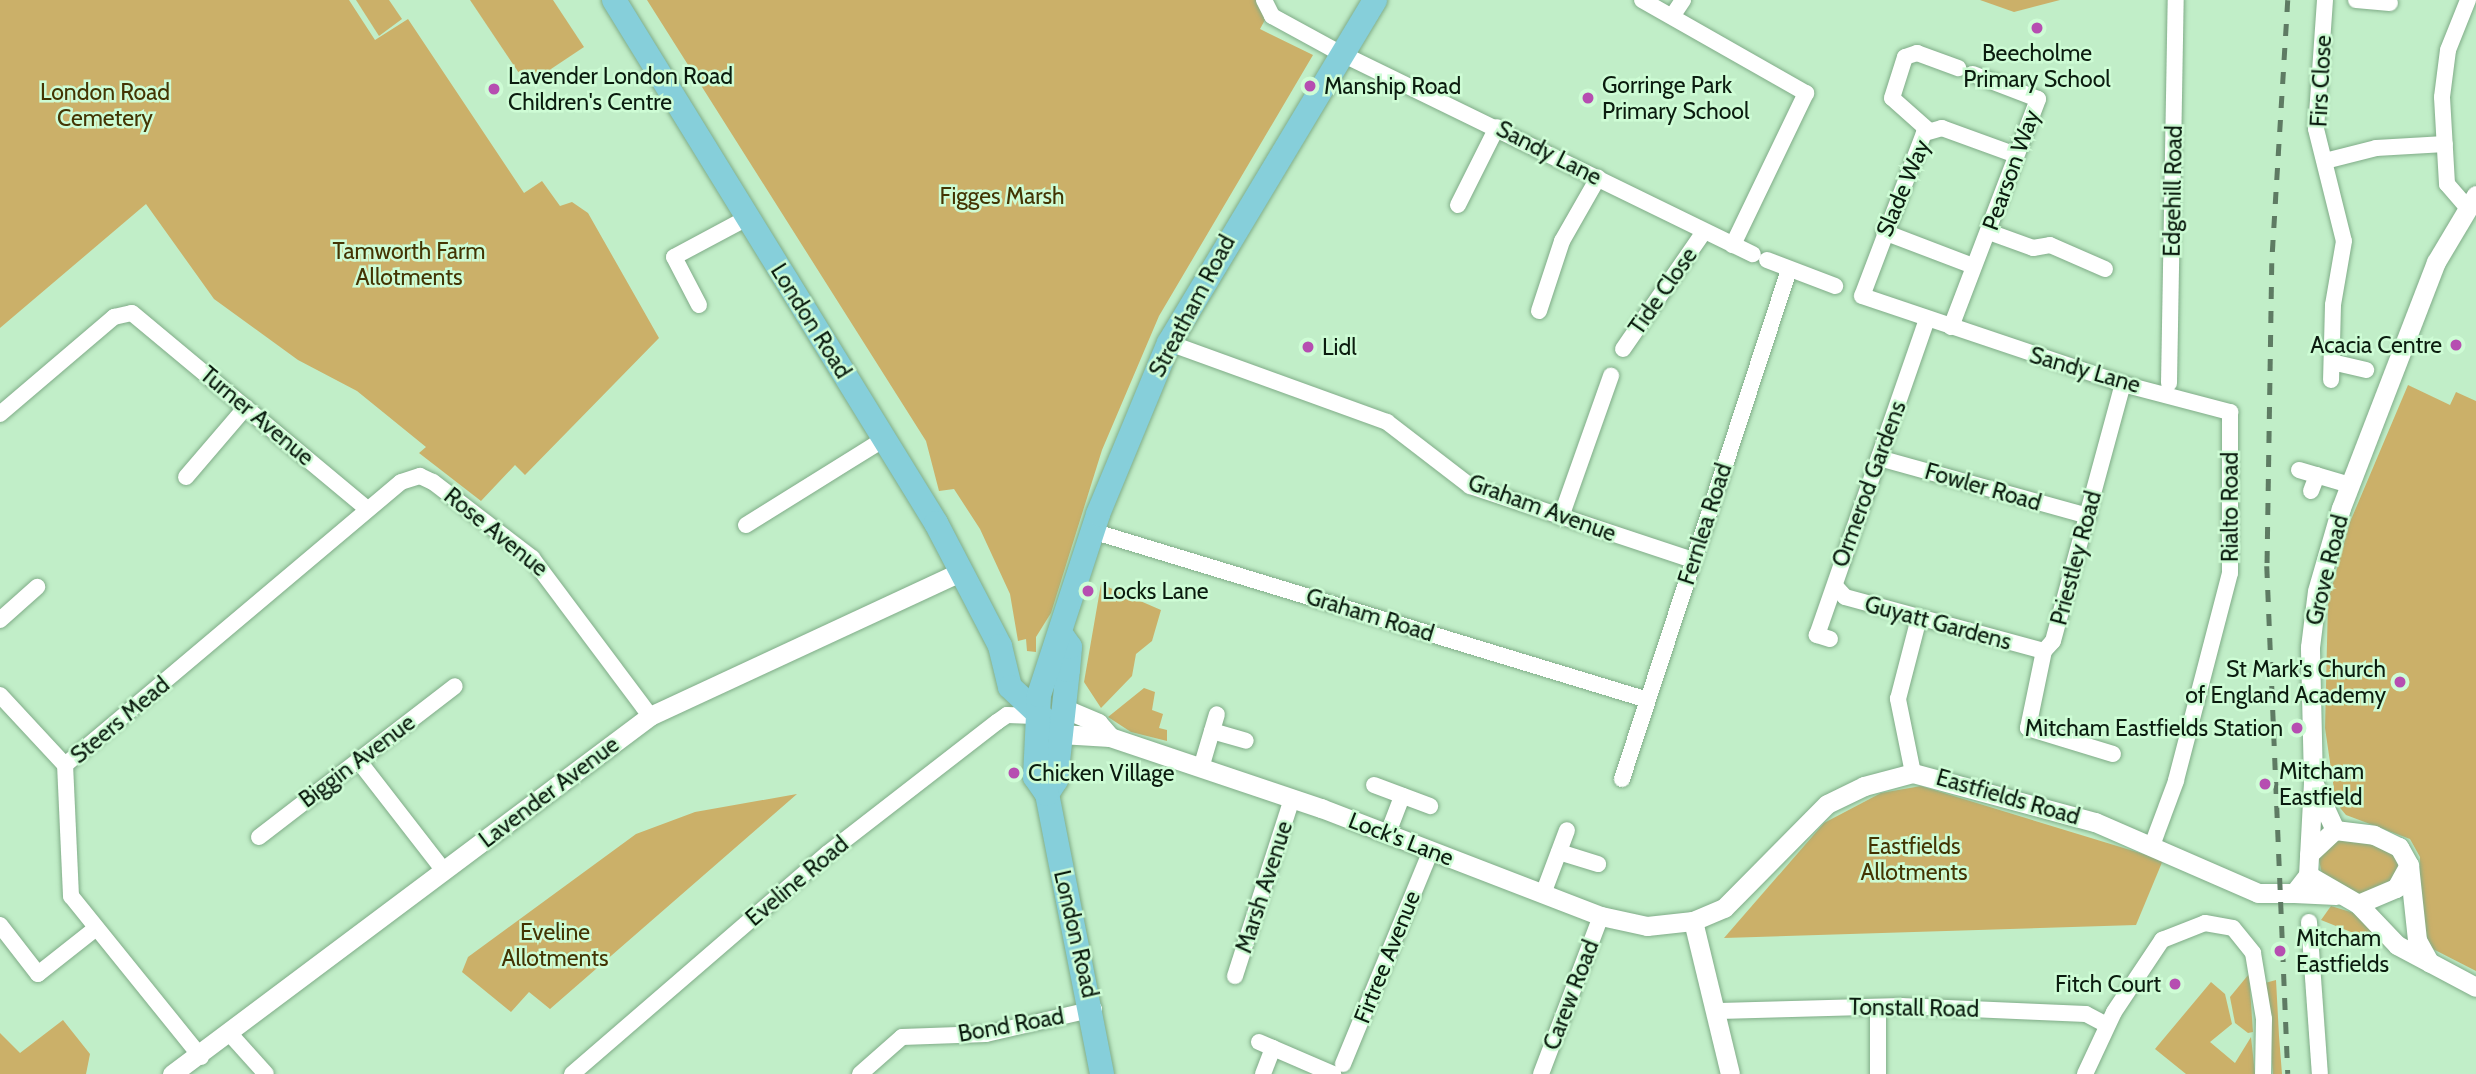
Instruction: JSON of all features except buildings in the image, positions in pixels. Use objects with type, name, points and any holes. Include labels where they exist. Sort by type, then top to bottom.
[{"type":"main road","name":"London Road","points":[[614,0],[884,439],[962,571],[1000,646],[1037,706],[1035,777],[1047,794],[1094,1009],[1102,1074]]},
{"type":"main road","name":"Streatham Road","points":[[1037,706],[1053,645],[1063,637],[1092,531],[1169,343],[1240,215],[1338,52],[1375,0]]},
{"type":"main road","name":"Streatham Road","points":[[1060,734],[1070,647],[1063,637]]},
{"type":"main road","points":[[1037,706],[1063,708]]},
{"type":"main road","points":[[1037,706],[1060,734],[1056,780],[1047,794]]},
{"type":"street","points":[[1264,0],[1272,16],[1338,52]]},
{"type":"street","points":[[1642,0],[1674,15],[1806,93],[1733,246]]},
{"type":"street","points":[[1674,15],[1683,0]]},
{"type":"street","name":"Edgehill Road","points":[[2169,383],[2176,0]]},
{"type":"street","name":"Firs Close","points":[[2326,0],[2316,117],[2344,241],[2333,305],[2336,363],[2331,380]]},
{"type":"street","points":[[2356,0],[2390,3]]},
{"type":"street","points":[[2471,200],[2447,184],[2445,63],[2468,0],[2476,5]]},
{"type":"street","name":"Sandy Lane","points":[[1338,52],[1497,127],[1703,233],[1789,270],[1835,286]]},
{"type":"street","name":"Pearson Way","points":[[1928,130],[1892,98],[1905,57],[1917,52],[2038,99],[1951,327]]},
{"type":"street","points":[[1458,205],[1497,127]]},
{"type":"street","name":"Slade Way","points":[[1861,296],[1884,232],[1928,130],[1942,128],[2016,155]]},
{"type":"street","name":"Firs Close","points":[[2325,161],[2376,148],[2445,144]]},
{"type":"street","points":[[1539,311],[1562,241],[1598,178]]},
{"type":"street","name":"Grove Road","points":[[2309,854],[2313,782],[2312,619],[2350,485],[2436,262],[2471,200]]},
{"type":"street","points":[[699,305],[674,257],[747,218]]},
{"type":"street","points":[[1884,232],[1973,266]]},
{"type":"street","points":[[1989,232],[2033,248],[2050,246],[2105,270]]},
{"type":"street","name":"Tide Close","points":[[1623,349],[1703,233]]},
{"type":"street","name":"Fernlea Road","points":[[1622,779],[1789,270]]},
{"type":"street","name":"Sandy Lane","points":[[1861,296],[2123,384],[2188,393],[2230,412]]},
{"type":"street","name":"Turner Avenue","points":[[0,414],[119,313],[132,313],[367,509]]},
{"type":"street","name":"Ormerod Gardens","points":[[1830,639],[1816,635],[1837,588],[1927,319]]},
{"type":"street","name":"Graham Avenue","points":[[1169,343],[1387,422],[1470,486],[1693,561]]},
{"type":"street","points":[[2336,363],[2366,370]]},
{"type":"street","points":[[1561,517],[1611,376]]},
{"type":"street","points":[[2152,379],[2169,383],[2188,393]]},
{"type":"street","name":"Priestley Road","points":[[2113,754],[2028,728],[2044,652],[2053,641],[2123,384]]},
{"type":"street","points":[[186,477],[246,407]]},
{"type":"street","name":"Rialto Road","points":[[2152,843],[2176,781],[2230,573],[2230,412]]},
{"type":"street","points":[[746,525],[884,439]]},
{"type":"street","name":"Fowler Road","points":[[1879,458],[2088,516]]},
{"type":"street","name":"Grove Road","points":[[2299,470],[2350,485]]},
{"type":"street","name":"Grove Road","points":[[2311,491],[2317,475]]},
{"type":"street","name":"Rose Avenue","points":[[401,482],[420,477],[433,482],[532,558],[650,716]]},
{"type":"street","name":"Steers Mead","points":[[201,1056],[95,929],[69,890],[65,765],[401,482]]},
{"type":"street","name":"Graham Road","points":[[1092,531],[1648,700]]},
{"type":"street","name":"Lavender Avenue","points":[[172,1074],[230,1035],[650,716],[962,571]]},
{"type":"street","points":[[0,620],[37,587]]},
{"type":"street","name":"Guyatt Gardens","points":[[1837,588],[1845,597],[2044,652]]},
{"type":"street","points":[[1913,773],[1898,699],[1919,618]]},
{"type":"street","name":"Biggin Avenue","points":[[259,837],[455,686]]},
{"type":"street","points":[[0,695],[65,765]]},
{"type":"street","name":"Eveline Road","points":[[572,1074],[828,853],[997,722],[1007,715],[1037,706]]},
{"type":"street","name":"Lock's Lane","points":[[1063,708],[1098,723],[1110,737]]},
{"type":"street","points":[[1201,768],[1217,714]]},
{"type":"street","points":[[1212,732],[1246,741]]},
{"type":"street","name":"Lock's Lane","points":[[1060,734],[1110,737],[1292,798],[1601,916],[1647,926],[1693,922]]},
{"type":"street","points":[[358,760],[444,872]]},
{"type":"street","name":"Eastfields Road","points":[[1693,922],[1741,895],[1827,804],[1864,786],[1913,773],[2152,843],[2252,891],[2285,894]]},
{"type":"street","name":"Grove Road","points":[[2313,782],[2336,830]]},
{"type":"street","points":[[1374,785],[1430,806]]},
{"type":"street","points":[[1388,833],[1402,796]]},
{"type":"street","name":"Marsh Avenue","points":[[1235,976],[1292,798]]},
{"type":"street","points":[[1543,894],[1567,830]]},
{"type":"street","points":[[2285,894],[2308,874],[2309,854],[2336,830],[2394,842],[2409,865],[2414,928],[2430,963]]},
{"type":"street","name":"Firtree Avenue","points":[[1338,1069],[1431,850]]},
{"type":"street","points":[[1559,852],[1598,864]]},
{"type":"street","points":[[2358,904],[2396,888],[2409,865]]},
{"type":"street","points":[[2308,874],[2336,895],[2358,904],[2397,946],[2476,987]]},
{"type":"street","points":[[2285,894],[2336,895]]},
{"type":"street","name":"Carew Road","points":[[1541,1074],[1601,916]]},
{"type":"street","points":[[1693,922],[1719,1010],[1730,1074]]},
{"type":"street","points":[[2309,922],[2320,1074]]},
{"type":"street","points":[[2085,1074],[2107,1025],[2169,934],[2193,924],[2226,925],[2240,935],[2255,962],[2266,1044],[2263,1074]]},
{"type":"street","points":[[0,926],[38,974],[95,929]]},
{"type":"street","points":[[1878,1007],[1878,1074]]},
{"type":"street","name":"Tonstall Road","points":[[1719,1010],[1878,1007],[2086,1014],[2107,1025]]},
{"type":"street","name":"Bond Road","points":[[860,1074],[902,1037],[986,1034],[1094,1009]]},
{"type":"street","points":[[230,1035],[266,1074]]},
{"type":"street","points":[[1263,1074],[1266,1045],[1338,1069]]},
{"type":"green space","points":[[0,0],[349,0],[375,40],[408,19],[524,193],[542,181],[560,206],[572,202],[588,213],[659,338],[525,475],[515,465],[481,501],[419,453],[426,447],[357,391],[298,360],[214,299],[146,204],[0,328]]},
{"type":"green space","points":[[356,0],[389,0],[402,19],[379,36]]},
{"type":"green space","points":[[470,0],[553,0],[584,47],[527,85]]},
{"type":"green space","name":"Figges Marsh","points":[[647,0],[1258,0],[1266,18],[1260,29],[1313,55],[1159,316],[1102,450],[1051,613],[1036,637],[1036,652],[1027,651],[1026,639],[1018,641],[1010,594],[980,529],[954,489],[939,491],[926,441]]},
{"type":"green space","points":[[1980,0],[2060,0],[2014,12]]},
{"type":"green space","name":"St Mark's Church of England Academy","points":[[2408,385],[2450,405],[2456,392],[2476,401],[2476,971],[2431,948],[2419,920],[2420,857],[2410,839],[2346,815],[2336,803],[2325,728],[2328,601],[2350,522]]},
{"type":"green space","points":[[1101,584],[1161,610],[1152,641],[1136,654],[1132,676],[1101,708],[1084,682]]},
{"type":"green space","points":[[1144,688],[1155,692],[1152,710],[1163,714],[1159,728],[1167,730],[1167,741],[1131,732],[1108,717]]},
{"type":"green space","name":"Eastfields Allotments","points":[[1921,786],[2163,860],[2136,925],[1724,938],[1824,823],[1881,793]]},
{"type":"green space","name":"Eveline Allotments","points":[[797,794],[550,1009],[529,992],[511,1012],[462,972],[468,957],[636,834],[695,812]]},
{"type":"green space","points":[[2334,839],[2384,846],[2398,861],[2398,877],[2363,896],[2322,874],[2318,855]]},
{"type":"green space","points":[[2331,906],[2354,913],[2386,946],[2321,920]]},
{"type":"green space","points":[[2249,974],[2253,1032],[2248,1033],[2235,1023],[2230,997]]},
{"type":"green space","points":[[2276,980],[2282,1074],[2273,1074],[2265,983]]},
{"type":"green space","points":[[2211,982],[2225,994],[2232,1024],[2210,1042],[2235,1063],[2251,1037],[2255,1074],[2186,1074],[2155,1049]]},
{"type":"green space","points":[[63,1020],[90,1054],[86,1074],[0,1074],[0,1033],[20,1053]]},
{"type":"railway","points":[[2288,0],[2272,263],[2267,566],[2288,1074]]},
{"type":"place","name":"Beecholme Primary School","points":[[2037,28]]},
{"type":"place","name":"Manship Road","points":[[1310,86]]},
{"type":"place","name":"Lavender London Road Children's Centre","points":[[494,89]]},
{"type":"place","name":"Gorringe Park Primary School","points":[[1588,98]]},
{"type":"place","name":"Acacia Centre","points":[[2456,345]]},
{"type":"place","name":"Lidl","points":[[1308,347]]},
{"type":"place","name":"Locks Lane","points":[[1088,591]]},
{"type":"place","name":"St Mark's Church of England Academy","points":[[2400,682]]},
{"type":"place","name":"Mitcham Eastfields Station","points":[[2297,728]]},
{"type":"place","name":"Chicken Village","points":[[1014,773]]},
{"type":"place","name":"Mitcham Eastfield","points":[[2265,784]]},
{"type":"place","name":"Mitcham Eastfields","points":[[2280,951]]},
{"type":"place","name":"Fitch Court","points":[[2175,984]]},
{"type":"park label","name":"London Road Cemetery","points":[[105,105]]},
{"type":"park label","name":"Tamworth Farm Allotments","points":[[409,264]]}]
